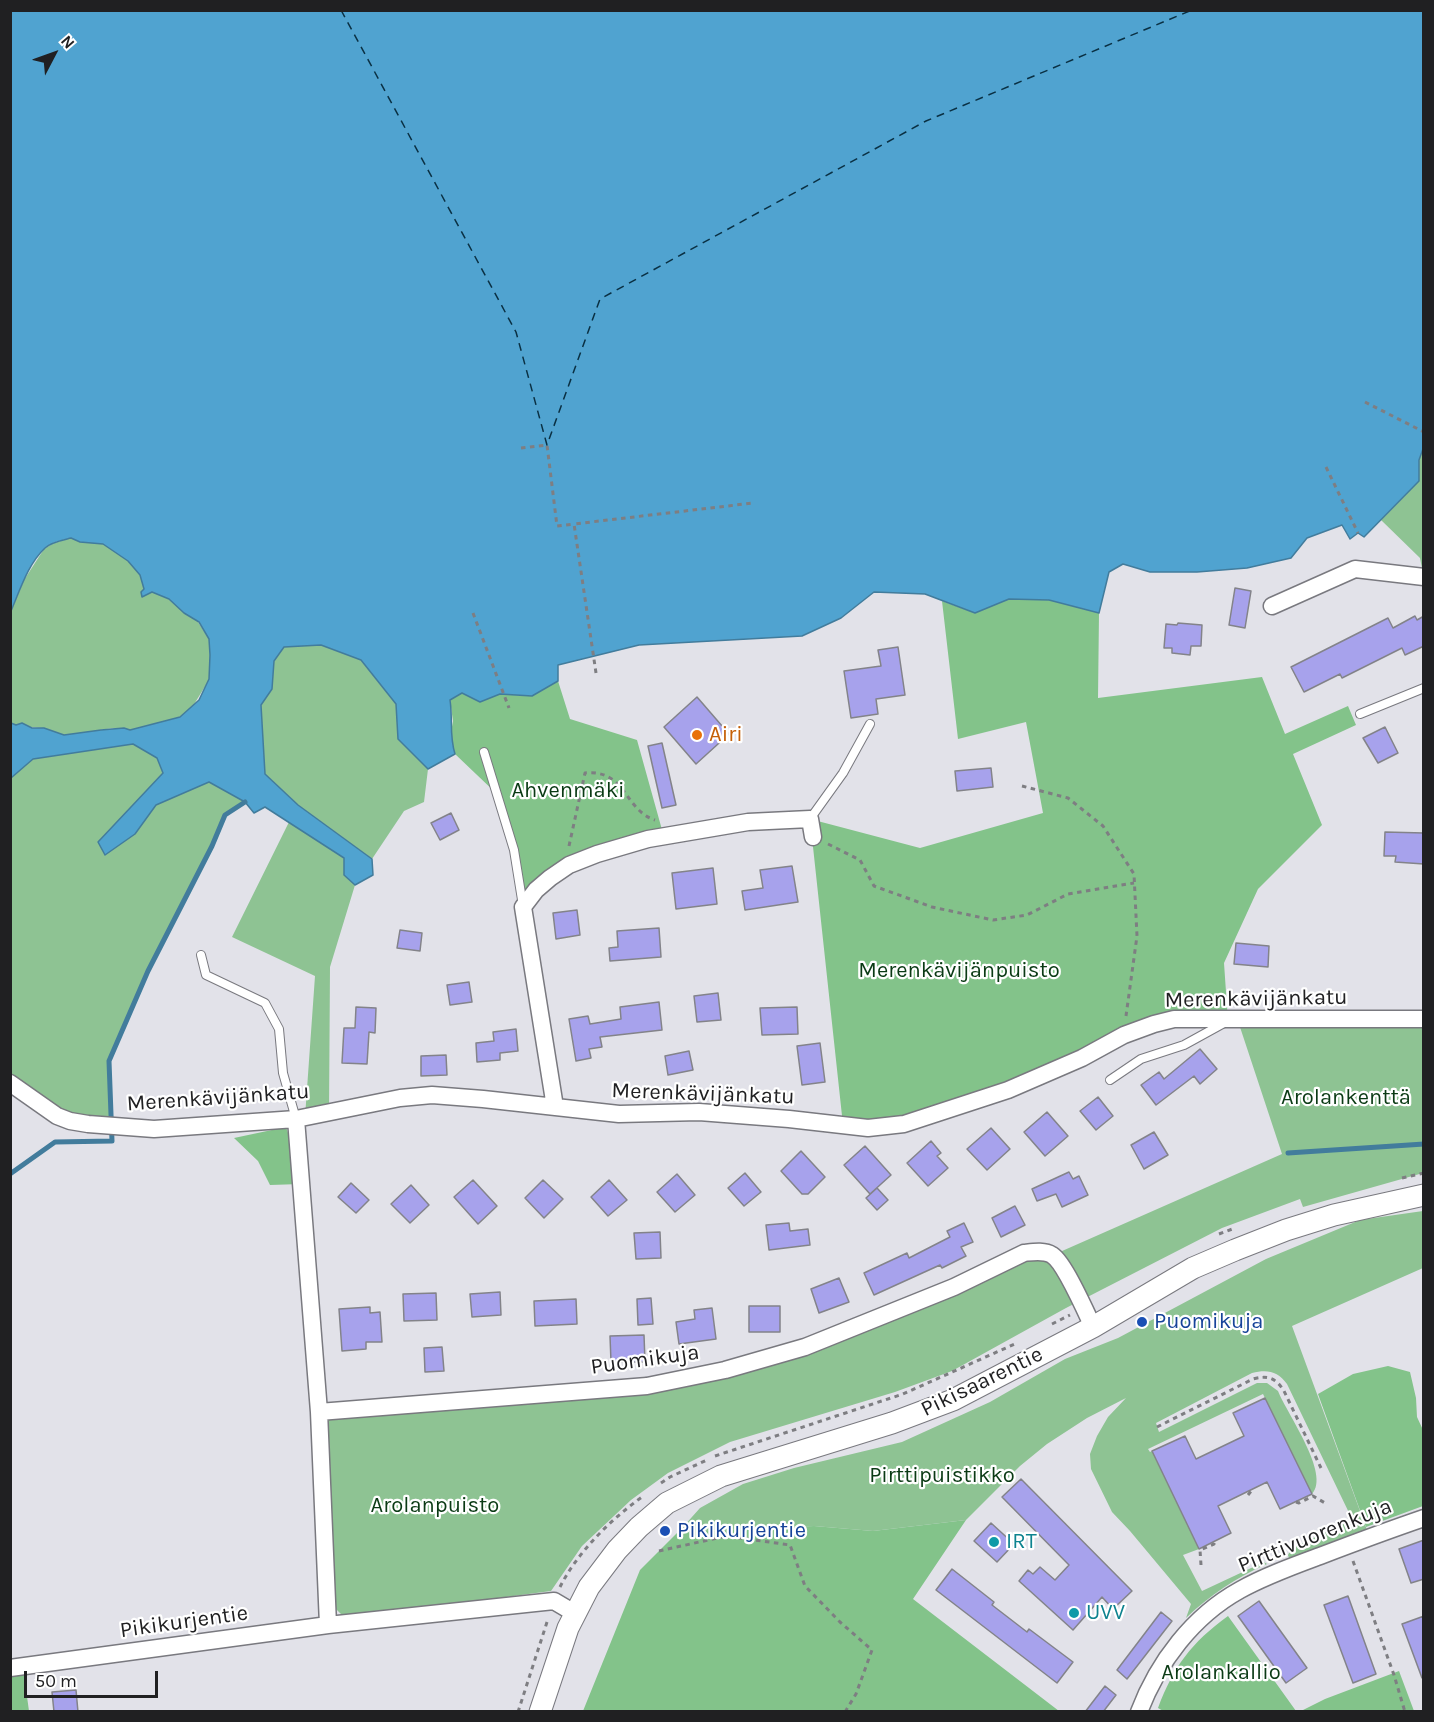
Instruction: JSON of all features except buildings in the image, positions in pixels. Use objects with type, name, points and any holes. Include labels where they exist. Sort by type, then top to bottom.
[{"type":"street","points":[[1272,606],[1355,569],[1424,577]]},
{"type":"street","points":[[555,1107],[523,907],[536,890],[569,865],[648,839],[748,822],[810,819],[813,837]]},
{"type":"street","name":"Merenkävijänkatu","points":[[10,1083],[57,1116],[88,1124],[154,1129],[296,1119],[400,1098],[432,1095],[619,1114],[710,1112],[868,1128],[904,1124],[1008,1090],[1082,1058],[1124,1035],[1174,1019],[1228,1021],[1424,1019]]},
{"type":"street","points":[[296,1119],[319,1412],[328,1624]]},
{"type":"street","name":"Pikisaarentie","points":[[540,1712],[568,1628],[589,1587],[616,1550],[667,1503],[721,1476],[892,1423],[953,1400],[1093,1326],[1193,1268],[1245,1246],[1334,1215],[1424,1195]]},
{"type":"street","name":"Puomikuja","points":[[319,1412],[647,1386],[725,1370],[805,1347],[954,1287],[1024,1253],[1036,1251],[1046,1252],[1058,1260],[1093,1326]]},
{"type":"street","name":"Pirttivuorenkuja","points":[[1139,1712],[1154,1680],[1180,1640],[1220,1602],[1258,1580],[1424,1518]]},
{"type":"street","name":"Pikikurjentie","points":[[10,1668],[328,1624],[554,1601],[576,1614]]},
{"type":"lane","points":[[1360,714],[1424,688]]},
{"type":"lane","points":[[810,819],[843,772],[870,724]]},
{"type":"lane","points":[[484,752],[514,850],[523,907]]},
{"type":"lane","points":[[201,955],[206,975],[265,1003],[279,1029],[283,1073],[296,1119]]},
{"type":"lane","points":[[1110,1080],[1141,1059],[1184,1045],[1228,1021]]},
{"type":"path","points":[[1365,402],[1424,432]]},
{"type":"path","points":[[521,448],[547,445],[557,526],[753,503]]},
{"type":"path","points":[[1326,467],[1358,533]]},
{"type":"path","points":[[573,524],[596,673]]},
{"type":"path","points":[[473,613],[509,708]]},
{"type":"path","points":[[561,871],[571,839],[585,773],[598,772],[617,781],[644,816],[663,822]]},
{"type":"path","points":[[1022,786],[1068,798],[1103,826],[1134,874],[1137,936],[1124,1035]]},
{"type":"path","points":[[813,837],[860,860],[874,886],[932,907],[993,920],[1027,915],[1068,894],[1134,884]]},
{"type":"path","points":[[1157,1427],[1253,1379],[1271,1377],[1284,1391],[1321,1468]]},
{"type":"path","points":[[1248,1495],[1252,1490]]},
{"type":"path","points":[[1296,1502],[1299,1503],[1313,1496],[1325,1503]]},
{"type":"path","points":[[659,1551],[726,1536],[790,1545],[805,1586],[840,1622],[872,1650],[856,1694],[846,1712]]},
{"type":"path","points":[[1202,1565],[1200,1550],[1216,1541]]},
{"type":"path","points":[[1347,1546],[1394,1675],[1405,1712]]},
{"type":"green space","points":[[1423,446],[1423,573],[1420,558],[1381,520],[1419,481],[1419,460]]},
{"type":"green space","points":[[74,537],[113,546],[134,564],[152,592],[176,602],[198,622],[209,639],[209,680],[193,706],[180,717],[130,730],[115,728],[73,735],[11,723],[11,611],[24,580],[44,549],[54,543]]},
{"type":"green space","name":"Merenkävijänpuisto","points":[[1009,599],[1049,600],[1099,613],[1098,698],[1262,677],[1285,734],[1348,706],[1356,725],[1293,754],[1322,825],[1258,889],[1224,963],[1228,1021],[1174,1019],[958,1107],[843,1125],[810,819],[920,848],[1043,813],[1026,722],[958,739],[942,601],[975,613]]},
{"type":"green space","points":[[321,645],[361,660],[396,704],[399,739],[428,769],[424,802],[404,811],[372,859],[298,805],[265,774],[261,705],[272,689],[274,661],[284,647]]},
{"type":"green space","name":"Ahvenmäki","points":[[558,681],[570,719],[637,740],[664,837],[597,854],[523,907],[498,795],[455,754],[450,738],[453,721],[450,700],[462,693],[480,702],[500,694],[531,696]]},
{"type":"green space","points":[[133,744],[157,758],[163,773],[99,842],[135,834],[155,805],[209,781],[245,802],[225,815],[212,846],[148,971],[109,1061],[111,1126],[88,1124],[11,1081],[10,778],[33,759]]},
{"type":"green space","points":[[289,822],[344,858],[345,875],[355,885],[330,967],[329,1112],[305,1117],[315,976],[232,937]]},
{"type":"green space","name":"Arolanpuisto","points":[[1423,1019],[1423,1173],[1303,1207],[1300,1199],[1222,1228],[1066,1308],[952,1371],[895,1392],[730,1442],[668,1473],[631,1500],[582,1546],[551,1591],[355,1617],[343,1616],[333,1606],[326,1424],[329,1418],[732,1373],[1009,1266],[1053,1255],[1282,1154],[1238,1021]]},
{"type":"green space","points":[[286,1127],[300,1168],[301,1184],[270,1185],[258,1161],[234,1138]]},
{"type":"green space","name":"Pirttipuistikko","points":[[1423,1211],[1423,1268],[1292,1326],[1367,1530],[1289,1558],[1291,1549],[1352,1519],[1287,1384],[1276,1374],[1267,1371],[1252,1373],[1156,1423],[1159,1432],[1257,1383],[1267,1383],[1278,1391],[1306,1444],[1316,1473],[1316,1485],[1312,1494],[1263,1394],[1148,1449],[1152,1451],[1199,1549],[1183,1555],[1202,1591],[1264,1562],[1267,1564],[1224,1587],[1186,1618],[1191,1604],[1112,1512],[1091,1469],[1090,1454],[1097,1436],[1108,1417],[1126,1398],[1087,1418],[1047,1444],[1020,1466],[966,1520],[873,1531],[814,1526],[708,1531],[683,1527],[700,1508],[743,1484],[794,1468],[902,1442],[990,1402],[1065,1359],[1118,1338],[1266,1259],[1360,1220]]},
{"type":"green space","points":[[1388,1366],[1410,1372],[1416,1398],[1417,1417],[1423,1430],[1423,1506],[1366,1527],[1318,1394],[1353,1374]]},
{"type":"green space","points":[[966,1520],[913,1599],[1059,1711],[583,1711],[640,1570],[683,1527],[708,1531],[814,1526],[873,1531]]},
{"type":"green space","name":"Arolankallio","points":[[1228,1616],[1296,1711],[1165,1712],[1158,1708],[1170,1680],[1185,1656]]},
{"type":"green space","name":"Arolankallio","points":[[1399,1671],[1414,1711],[1301,1711],[1325,1699]]},
{"type":"green space","points":[[24,1675],[29,1711],[11,1711],[11,1677]]},
{"type":"water","points":[[11,10],[1423,11],[1424,446],[1419,460],[1419,481],[1364,537],[1358,533],[1350,539],[1342,525],[1307,538],[1291,558],[1247,568],[1197,572],[1150,572],[1123,564],[1109,572],[1099,613],[1049,600],[1009,599],[975,613],[925,594],[874,592],[841,618],[802,636],[639,645],[558,665],[558,681],[532,696],[500,694],[480,702],[462,693],[450,700],[455,754],[428,769],[398,739],[396,704],[361,660],[321,645],[284,647],[274,661],[272,689],[261,705],[265,774],[298,805],[372,859],[373,875],[355,885],[344,875],[344,858],[265,807],[254,813],[245,802],[209,782],[156,805],[135,834],[105,855],[98,842],[163,773],[157,758],[133,744],[33,759],[11,778],[11,723],[16,725],[22,723],[32,728],[44,728],[64,735],[124,728],[130,730],[180,717],[199,700],[209,679],[209,639],[199,622],[184,613],[169,599],[152,592],[142,597],[141,592],[144,589],[140,575],[128,561],[103,544],[80,542],[71,538],[50,544],[39,554],[25,578],[11,611]]},
{"type":"waterway","points":[[10,1174],[55,1142],[112,1141],[109,1061],[148,971],[212,846],[225,815],[245,802]]},
{"type":"waterway","points":[[1288,1153],[1424,1144]]},
{"type":"ferry route","points":[[341,10],[516,332],[547,445],[600,299],[926,121],[1192,10]]},
{"type":"place","name":"Airi","points":[[697,735]]},
{"type":"place","name":"Puomikuja","points":[[1142,1322]]},
{"type":"place","name":"Pikikurjentie","points":[[665,1531]]},
{"type":"place","name":"IRT","points":[[994,1542]]},
{"type":"place","name":"UVV","points":[[1074,1613]]},
{"type":"park label","name":"Arolankenttä","points":[[1346,1098]]}]
